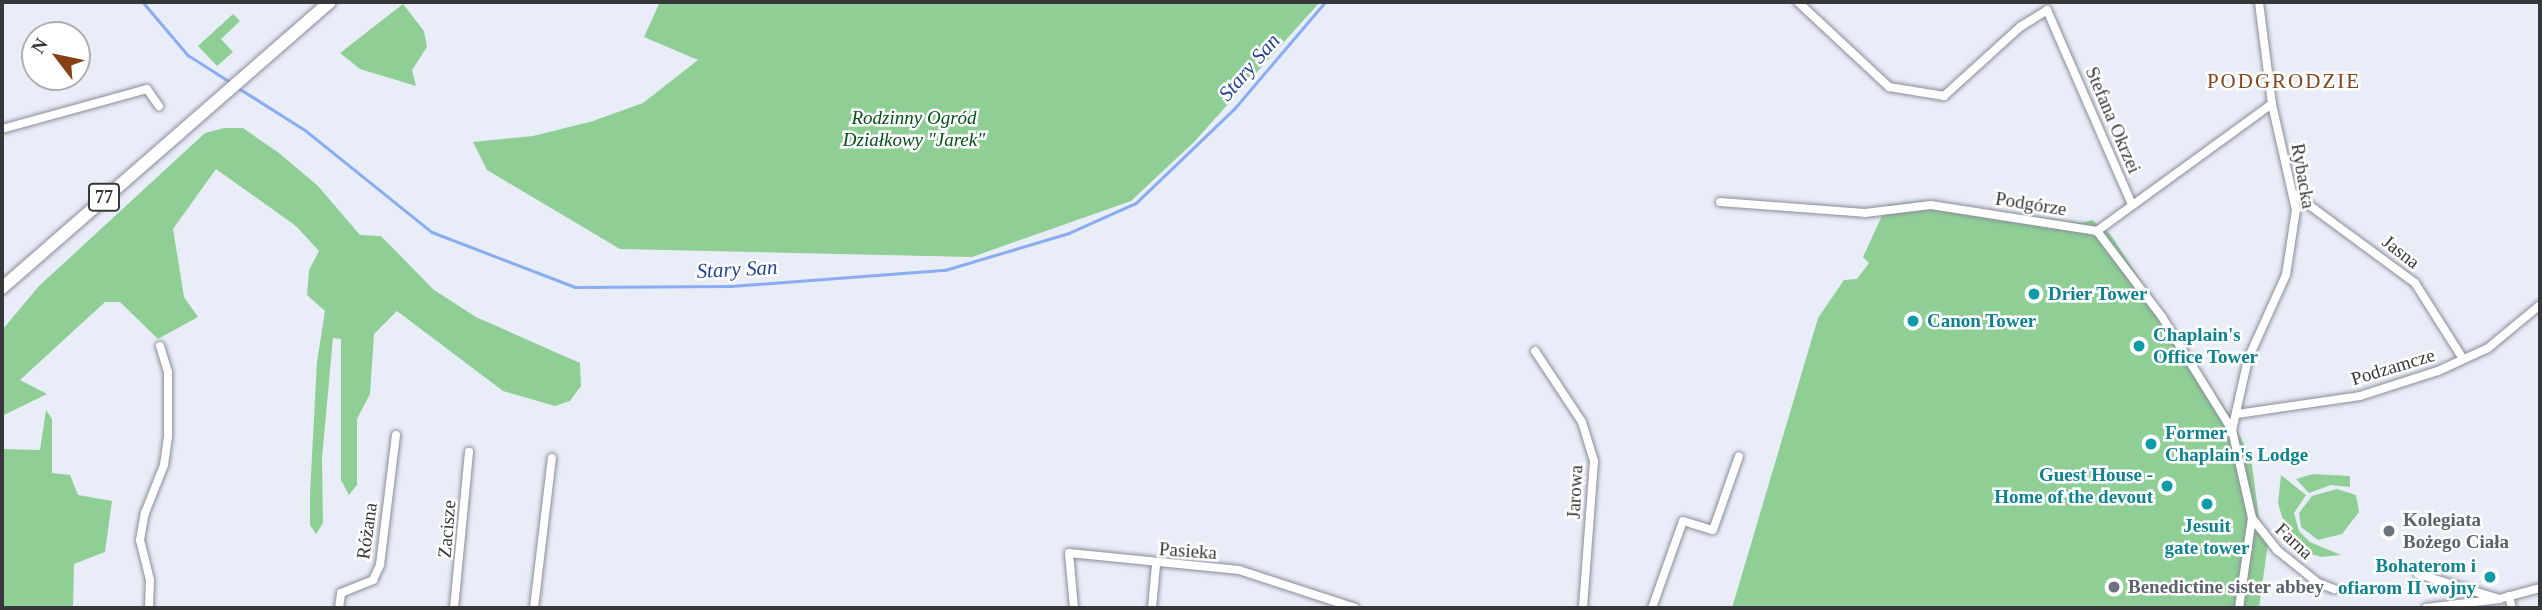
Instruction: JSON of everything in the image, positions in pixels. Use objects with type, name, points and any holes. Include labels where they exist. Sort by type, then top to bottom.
[{"type":"main road","name":"77","points":[[2,288],[330,2]]},
{"type":"street","name":"Stefana Okrzei","points":[[1798,2],[1889,87],[1944,96],[2045,6],[2131,202],[2098,231]]},
{"type":"street","name":"Rybacka","points":[[2232,430],[2248,359],[2287,275],[2294,243],[2294,194],[2272,104],[2259,2]]},
{"type":"street","points":[[2,130],[147,89],[159,106]]},
{"type":"street","points":[[2131,202],[2272,104]]},
{"type":"street","name":"Jasna","points":[[2294,194],[2415,283],[2463,359]]},
{"type":"street","name":"Podgórze","points":[[1720,202],[1865,214],[1931,205],[2098,231]]},
{"type":"street","points":[[2098,231],[2162,317],[2232,430],[2252,518],[2239,608]]},
{"type":"street","name":"Podzamcze","points":[[2237,414],[2360,396],[2463,359],[2488,348],[2540,305]]},
{"type":"street","points":[[149,608],[150,580],[140,540],[145,513],[164,465],[168,436],[167,372],[160,345]]},
{"type":"street","name":"Jarowa","points":[[1535,351],[1582,422],[1594,461],[1583,608]]},
{"type":"street","name":"Różana","points":[[339,608],[341,593],[373,580],[380,565],[396,435]]},
{"type":"street","name":"Zacisze","points":[[454,608],[469,452]]},
{"type":"street","points":[[1652,608],[1683,521],[1713,530],[1740,456]]},
{"type":"street","points":[[534,608],[552,458]]},
{"type":"street","name":"Farna","points":[[2252,518],[2265,539],[2318,583],[2334,590]]},
{"type":"street","name":"Pasieka","points":[[1074,608],[1069,553],[1156,565],[1239,570],[1355,608]]},
{"type":"street","points":[[1152,608],[1156,565]]},
{"type":"street","points":[[2418,574],[2499,599]]},
{"type":"street","points":[[2426,608],[2499,599],[2540,588]]},
{"type":"street","points":[[1318,608],[1320,596]]},
{"type":"street","points":[[2510,596],[2512,608]]},
{"type":"green space","name":"Rodzinny Ogród Działkowy \"Jarek\"","points":[[660,2],[1320,2],[1194,142],[1131,201],[972,257],[620,249],[487,170],[473,142],[533,136],[593,121],[643,103],[698,60],[644,37]]},
{"type":"green space","points":[[403,4],[424,31],[427,47],[412,70],[416,86],[360,69],[340,53]]},
{"type":"green space","points":[[233,14],[240,21],[221,39],[233,52],[217,66],[198,46]]},
{"type":"green space","points":[[224,128],[243,128],[279,153],[318,186],[360,235],[381,236],[434,290],[476,317],[580,363],[581,386],[570,401],[555,406],[503,391],[397,311],[374,334],[370,394],[357,419],[357,485],[349,495],[341,480],[341,339],[333,338],[322,458],[323,523],[316,534],[310,525],[310,493],[317,362],[325,311],[307,295],[309,270],[319,251],[296,226],[216,169],[173,229],[184,297],[198,317],[158,339],[120,302],[105,302],[20,380],[47,394],[2,416],[2,330],[39,286],[205,133]]},
{"type":"green space","points":[[1923,201],[2082,223],[2092,220],[2110,234],[2228,413],[2251,458],[2259,518],[2269,536],[2259,608],[1732,608],[1818,318],[1844,280],[1857,279],[1869,263],[1863,257],[1887,205]]},
{"type":"green space","points":[[46,410],[52,419],[52,473],[70,475],[78,495],[112,501],[105,552],[74,564],[73,608],[2,608],[2,449],[40,450]]},
{"type":"green space","points":[[2313,474],[2350,476],[2350,487],[2331,485],[2309,493],[2296,479]]},
{"type":"green space","points":[[2281,475],[2306,495],[2294,513],[2299,531],[2310,542],[2341,555],[2321,557],[2298,550],[2289,541],[2278,503]]},
{"type":"green space","points":[[2337,489],[2356,495],[2359,512],[2342,534],[2318,540],[2301,527],[2299,513],[2312,496]]},
{"type":"waterway","name":"Stary San","points":[[143,2],[188,55],[232,83]]},
{"type":"waterway","name":"Stary San","points":[[237,87],[305,130],[432,232],[575,287],[731,286],[945,270],[1069,233],[1136,203],[1234,109],[1325,2]]},
{"type":"place","name":"Drier Tower","points":[[2034,294]]},
{"type":"place","name":"Canon Tower","points":[[1913,321]]},
{"type":"place","name":"Chaplain's Office Tower","points":[[2139,346]]},
{"type":"place","name":"Former Chaplain's Lodge","points":[[2151,444]]},
{"type":"place","name":"Guest House - Home of the devout","points":[[2167,486]]},
{"type":"place","name":"Jesuit gate tower","points":[[2207,504]]},
{"type":"place","name":"Kolegiata Bożego Ciała","points":[[2389,531]]},
{"type":"place","name":"Bohaterom i ofiarom II wojny","points":[[2490,577]]},
{"type":"place","name":"Benedictine sister abbey","points":[[2114,587]]},
{"type":"district","name":"PODGRODZIE","points":[[2284,81]]}]
